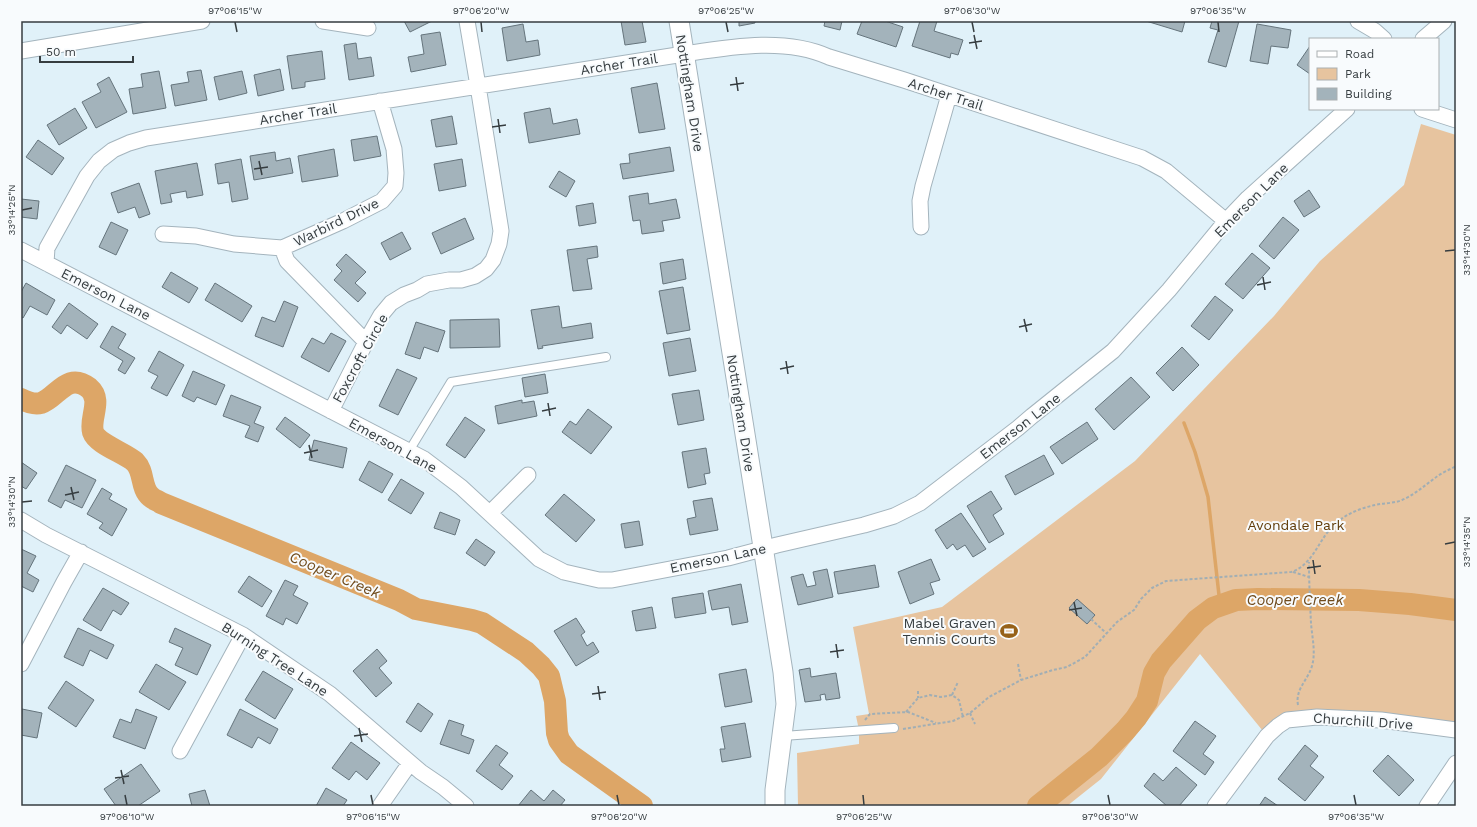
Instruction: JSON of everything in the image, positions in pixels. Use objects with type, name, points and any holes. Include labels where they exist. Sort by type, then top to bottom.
[{"type":"street","points":[[21,51],[202,21]]},
{"type":"street","points":[[322,21],[368,28]]},
{"type":"street","name":"Foxcroft Circle","points":[[331,411],[381,315],[391,303],[427,284],[449,280],[462,280],[475,276],[486,270],[493,260],[499,244],[501,231],[467,21]]},
{"type":"street","name":"Nottingham Drive","points":[[679,21],[783,672],[786,704],[775,790],[776,806]]},
{"type":"street","points":[[1358,21],[1375,31],[1383,38]]},
{"type":"street","points":[[1424,38],[1444,21]]},
{"type":"street","name":"Archer Trail","points":[[46,263],[47,248],[87,176],[99,161],[113,150],[129,143],[146,138],[737,46],[767,45],[797,48],[820,53],[1142,158],[1166,171],[1226,221]]},
{"type":"street","points":[[921,227],[920,201],[923,186],[949,95]]},
{"type":"street","name":"Warbird Drive","points":[[163,234],[196,236],[234,244],[282,248],[343,221],[382,200],[395,186],[396,173],[394,149],[380,101]]},
{"type":"street","name":"Emerson Lane","points":[[21,250],[424,459],[461,487],[522,545],[539,559],[564,572],[599,580],[612,580],[728,558],[864,525],[894,516],[920,503],[1018,428],[1113,351],[1169,290],[1226,221],[1248,198],[1346,110]]},
{"type":"street","points":[[1425,110],[1456,120]]},
{"type":"street","name":"Warbird Drive","points":[[282,248],[287,261],[366,342]]},
{"type":"street","points":[[490,513],[528,475]]},
{"type":"street","name":"Burning Tree Lane","points":[[21,520],[243,635],[330,694],[410,763],[466,806]]},
{"type":"street","points":[[21,664],[81,552]]},
{"type":"street","points":[[180,751],[243,635]]},
{"type":"street","name":"Churchill Drive","points":[[1215,806],[1267,736],[1287,720],[1317,717],[1381,720],[1456,730]]},
{"type":"street","points":[[380,806],[410,763]]},
{"type":"street","points":[[1427,806],[1456,763]]},
{"type":"lane","points":[[409,451],[451,382],[606,357]]},
{"type":"lane","points":[[783,736],[894,728]]},
{"type":"path","points":[[914,728],[963,717],[989,697],[1021,680],[1067,667],[1084,657],[1117,622],[1134,610],[1141,599],[1152,588],[1166,582],[1291,572],[1298,570],[1309,560],[1321,540],[1335,524],[1347,514],[1366,506],[1400,501],[1418,492],[1436,477],[1456,466]]},
{"type":"path","points":[[1300,718],[1297,698],[1299,690],[1312,667],[1314,656],[1311,623],[1309,560]]},
{"type":"path","points":[[1291,572],[1309,577]]},
{"type":"path","points":[[1091,620],[1106,633]]},
{"type":"path","points":[[1018,664],[1021,680]]},
{"type":"path","points":[[952,695],[958,682]]},
{"type":"path","points":[[918,691],[918,698]]},
{"type":"path","points":[[906,712],[918,698],[930,695],[941,697],[952,695],[959,700],[963,717]]},
{"type":"path","points":[[857,730],[870,714],[906,712],[937,723]]},
{"type":"path","points":[[970,713],[975,724]]},
{"type":"green space","name":"Avondale Park","points":[[1421,124],[1456,135],[1455,729],[1300,718],[1267,736],[1200,654],[1101,779],[1067,806],[798,806],[797,753],[859,744],[859,730],[856,716],[869,714],[853,627],[942,607],[1135,461],[1274,316],[1320,261],[1404,185]]},
{"type":"building","points":[[404,21],[432,21],[410,32]]},
{"type":"building","points":[[621,21],[642,21],[646,42],[625,45]]},
{"type":"building","points":[[739,21],[755,21],[755,23],[739,26]]},
{"type":"building","points":[[825,21],[842,21],[840,30],[824,26]]},
{"type":"building","points":[[862,21],[885,21],[903,27],[896,47],[857,34]]},
{"type":"building","points":[[920,21],[937,21],[934,31],[963,40],[958,55],[951,53],[950,58],[912,46]]},
{"type":"building","points":[[1146,21],[1185,21],[1182,32]]},
{"type":"building","points":[[1212,21],[1239,21],[1226,67],[1208,62],[1218,30],[1210,28]]},
{"type":"building","points":[[523,24],[526,42],[538,40],[540,55],[507,61],[502,28]]},
{"type":"building","points":[[1257,24],[1291,30],[1288,48],[1271,46],[1268,64],[1250,61]]},
{"type":"building","points":[[440,32],[446,65],[411,72],[408,57],[424,54],[421,35]]},
{"type":"building","points":[[356,43],[358,59],[371,57],[374,76],[349,80],[344,45]]},
{"type":"building","points":[[1309,47],[1309,73],[1297,65]]},
{"type":"building","points":[[322,51],[325,79],[305,82],[305,87],[292,89],[287,56]]},
{"type":"building","points":[[280,69],[284,90],[258,96],[254,75]]},
{"type":"building","points":[[201,70],[207,100],[175,106],[171,85],[189,82],[187,72]]},
{"type":"building","points":[[159,71],[166,108],[133,114],[129,89],[143,87],[141,74]]},
{"type":"building","points":[[242,71],[247,93],[219,100],[214,77]]},
{"type":"building","points":[[109,77],[127,112],[96,128],[82,102],[101,92],[97,84]]},
{"type":"building","points":[[657,83],[665,129],[639,133],[631,88]]},
{"type":"building","points":[[75,108],[87,128],[59,145],[47,125]]},
{"type":"building","points":[[550,108],[553,124],[577,119],[580,134],[529,143],[524,113]]},
{"type":"building","points":[[452,116],[457,144],[436,147],[431,120]]},
{"type":"building","points":[[377,136],[381,156],[354,161],[351,140]]},
{"type":"building","points":[[38,140],[64,158],[52,175],[26,157]]},
{"type":"building","points":[[670,147],[674,171],[623,179],[620,164],[630,163],[629,154]]},
{"type":"building","points":[[334,149],[338,176],[302,182],[298,156]]},
{"type":"building","points":[[275,152],[276,161],[290,158],[293,173],[254,180],[250,156]]},
{"type":"building","points":[[241,159],[248,199],[232,202],[229,182],[218,184],[215,164]]},
{"type":"building","points":[[462,159],[466,186],[439,191],[434,164]]},
{"type":"building","points":[[197,163],[203,195],[187,198],[186,191],[170,194],[172,202],[161,204],[155,171]]},
{"type":"building","points":[[559,171],[575,181],[566,197],[549,187]]},
{"type":"building","points":[[139,183],[150,214],[139,218],[135,207],[118,213],[111,193]]},
{"type":"building","points":[[1309,190],[1320,207],[1304,217],[1294,201]]},
{"type":"building","points":[[648,193],[649,204],[676,199],[680,218],[662,221],[664,231],[642,234],[640,220],[633,221],[629,196]]},
{"type":"building","points":[[21,199],[39,201],[37,219],[21,217]]},
{"type":"building","points":[[593,203],[596,223],[579,226],[576,206]]},
{"type":"building","points":[[1283,217],[1299,230],[1274,259],[1259,246]]},
{"type":"building","points":[[465,218],[474,239],[441,254],[432,233]]},
{"type":"building","points":[[111,222],[128,230],[116,255],[99,247]]},
{"type":"building","points":[[402,232],[411,249],[390,260],[381,243]]},
{"type":"building","points":[[597,246],[598,257],[587,259],[592,289],[573,291],[567,250]]},
{"type":"building","points":[[1252,253],[1270,268],[1243,299],[1225,284]]},
{"type":"building","points":[[346,254],[366,272],[355,283],[366,293],[358,302],[334,280],[342,271],[336,265]]},
{"type":"building","points":[[683,259],[686,279],[663,284],[660,263]]},
{"type":"building","points":[[171,272],[198,288],[189,303],[162,287]]},
{"type":"building","points":[[26,283],[55,300],[47,315],[30,306],[23,318],[21,317],[21,292]]},
{"type":"building","points":[[215,283],[252,306],[242,322],[205,300]]},
{"type":"building","points":[[683,287],[690,330],[667,334],[659,291]]},
{"type":"building","points":[[1215,296],[1233,310],[1209,340],[1191,326]]},
{"type":"building","points":[[284,301],[298,307],[283,347],[255,336],[262,317],[275,322]]},
{"type":"building","points":[[69,303],[98,324],[87,339],[67,325],[61,334],[52,327]]},
{"type":"building","points":[[559,306],[562,328],[591,323],[593,338],[542,346],[543,348],[538,349],[531,310]]},
{"type":"building","points":[[499,319],[500,347],[450,348],[450,320]]},
{"type":"building","points":[[416,322],[445,331],[438,352],[424,347],[420,359],[405,354]]},
{"type":"building","points":[[112,326],[126,334],[118,348],[135,358],[125,374],[118,370],[123,361],[100,347]]},
{"type":"building","points":[[331,333],[346,341],[329,372],[301,357],[312,338],[324,344]]},
{"type":"building","points":[[690,338],[696,371],[669,376],[663,343]]},
{"type":"building","points":[[1182,347],[1199,365],[1173,391],[1156,373]]},
{"type":"building","points":[[159,351],[184,365],[167,396],[151,388],[158,376],[148,371]]},
{"type":"building","points":[[397,369],[417,378],[398,415],[379,406]]},
{"type":"building","points":[[193,371],[225,385],[216,405],[197,397],[194,402],[182,396]]},
{"type":"building","points":[[545,374],[548,393],[525,397],[522,378]]},
{"type":"building","points":[[1131,377],[1150,397],[1114,430],[1095,409]]},
{"type":"building","points":[[699,390],[704,420],[678,425],[672,394]]},
{"type":"building","points":[[231,395],[261,407],[254,423],[264,427],[258,442],[245,437],[250,426],[223,416]]},
{"type":"building","points":[[522,400],[522,403],[534,401],[537,416],[498,424],[495,406]]},
{"type":"building","points":[[588,409],[612,427],[591,454],[562,432],[570,421],[576,425]]},
{"type":"building","points":[[285,417],[310,435],[300,448],[276,429]]},
{"type":"building","points":[[465,417],[485,430],[465,458],[446,445]]},
{"type":"building","points":[[1087,422],[1098,439],[1062,464],[1050,447]]},
{"type":"building","points":[[314,440],[347,448],[343,468],[309,460]]},
{"type":"building","points":[[706,448],[710,473],[704,474],[706,484],[688,488],[682,452]]},
{"type":"building","points":[[1044,455],[1054,474],[1015,495],[1005,476]]},
{"type":"building","points":[[369,461],[393,474],[382,493],[359,480]]},
{"type":"building","points":[[21,462],[37,473],[26,489],[21,486]]},
{"type":"building","points":[[66,465],[96,480],[82,508],[65,500],[61,508],[48,501]]},
{"type":"building","points":[[401,479],[424,493],[411,514],[388,500]]},
{"type":"building","points":[[102,488],[112,494],[109,499],[127,509],[112,536],[99,528],[103,523],[87,514]]},
{"type":"building","points":[[991,491],[1002,509],[993,515],[1004,534],[989,543],[967,506]]},
{"type":"building","points":[[564,494],[595,520],[576,542],[545,515]]},
{"type":"building","points":[[712,498],[718,530],[690,535],[687,519],[696,517],[693,501]]},
{"type":"building","points":[[440,512],[460,520],[455,535],[434,528]]},
{"type":"building","points":[[961,513],[986,549],[973,557],[965,545],[957,550],[953,544],[947,549],[935,530]]},
{"type":"building","points":[[639,521],[643,545],[625,548],[621,524]]},
{"type":"building","points":[[476,539],[495,552],[485,566],[466,553]]},
{"type":"building","points":[[21,549],[36,556],[27,573],[39,580],[33,592],[21,586]]},
{"type":"building","points":[[931,559],[940,580],[930,583],[934,594],[910,604],[898,572]]},
{"type":"building","points":[[875,565],[879,587],[838,594],[834,572]]},
{"type":"building","points":[[827,569],[833,597],[798,605],[791,577],[803,574],[807,587],[816,585],[813,572]]},
{"type":"building","points":[[249,576],[272,591],[262,607],[238,592]]},
{"type":"building","points":[[285,580],[298,586],[293,595],[308,603],[297,624],[286,618],[283,625],[266,616]]},
{"type":"building","points":[[741,584],[748,622],[732,625],[729,607],[712,610],[708,591]]},
{"type":"building","points":[[103,588],[129,603],[121,615],[113,610],[101,631],[83,620]]},
{"type":"building","points":[[703,593],[706,613],[675,618],[672,598]]},
{"type":"building","points":[[1077,599],[1095,615],[1087,624],[1069,608]]},
{"type":"building","points":[[652,607],[656,628],[636,631],[632,611]]},
{"type":"building","points":[[576,618],[585,632],[581,635],[587,646],[593,642],[599,652],[576,666],[554,631]]},
{"type":"building","points":[[78,628],[114,645],[107,659],[90,650],[83,666],[64,657]]},
{"type":"building","points":[[175,628],[211,645],[197,675],[175,665],[183,648],[169,642]]},
{"type":"building","points":[[377,649],[387,661],[379,668],[392,683],[376,697],[353,671]]},
{"type":"building","points":[[156,664],[186,682],[169,710],[139,692]]},
{"type":"building","points":[[810,668],[811,677],[836,673],[840,698],[826,700],[825,694],[820,695],[821,700],[805,702],[799,670]]},
{"type":"building","points":[[746,669],[752,702],[725,707],[719,674]]},
{"type":"building","points":[[263,671],[293,689],[275,719],[245,700]]},
{"type":"building","points":[[66,681],[94,700],[76,727],[48,708]]},
{"type":"building","points":[[418,703],[433,714],[421,732],[406,722]]},
{"type":"building","points":[[22,709],[42,713],[37,738],[21,735]]},
{"type":"building","points":[[136,709],[157,717],[145,749],[113,737],[120,719],[131,723]]},
{"type":"building","points":[[240,709],[278,729],[270,744],[258,737],[252,748],[227,735]]},
{"type":"building","points":[[449,720],[464,725],[461,735],[474,740],[469,754],[440,744]]},
{"type":"building","points":[[1195,721],[1216,736],[1203,754],[1214,762],[1205,775],[1173,751]]},
{"type":"building","points":[[745,723],[751,757],[722,762],[720,749],[725,749],[721,727]]},
{"type":"building","points":[[351,742],[380,763],[367,780],[356,771],[349,780],[332,768]]},
{"type":"building","points":[[496,745],[508,753],[499,765],[513,776],[502,790],[476,771]]},
{"type":"building","points":[[1305,745],[1318,756],[1310,766],[1324,777],[1305,801],[1278,779]]},
{"type":"building","points":[[1388,755],[1414,780],[1399,796],[1373,771]]},
{"type":"building","points":[[141,764],[160,791],[138,806],[116,806],[104,789]]},
{"type":"building","points":[[1176,767],[1197,785],[1179,806],[1167,806],[1144,786],[1154,773],[1163,781]]},
{"type":"building","points":[[326,788],[347,800],[343,806],[316,806]]},
{"type":"building","points":[[205,790],[210,806],[192,806],[189,794]]},
{"type":"building","points":[[531,790],[544,801],[553,790],[565,800],[560,806],[518,806]]},
{"type":"building","points":[[1265,797],[1278,806],[1259,806]]},
{"type":"waterway","name":"Cooper Creek","points":[[21,399],[38,404],[47,400],[68,384],[74,382],[81,384],[89,388],[95,398],[92,427],[93,432],[105,444],[135,462],[140,470],[145,489],[153,498],[161,503],[399,600],[416,609],[482,623],[526,652],[549,676],[555,701],[557,733],[559,740],[569,754],[642,806]]},
{"type":"waterway","points":[[1184,423],[1195,452],[1208,497],[1220,604]]},
{"type":"waterway","name":"Cooper Creek","points":[[1038,806],[1099,757],[1125,731],[1147,701],[1154,673],[1161,661],[1197,620],[1213,608],[1236,600],[1258,599],[1359,600],[1410,604],[1456,610]]},
{"type":"place","name":"Mabel Graven Tennis Courts","points":[[1009,631]]}]
